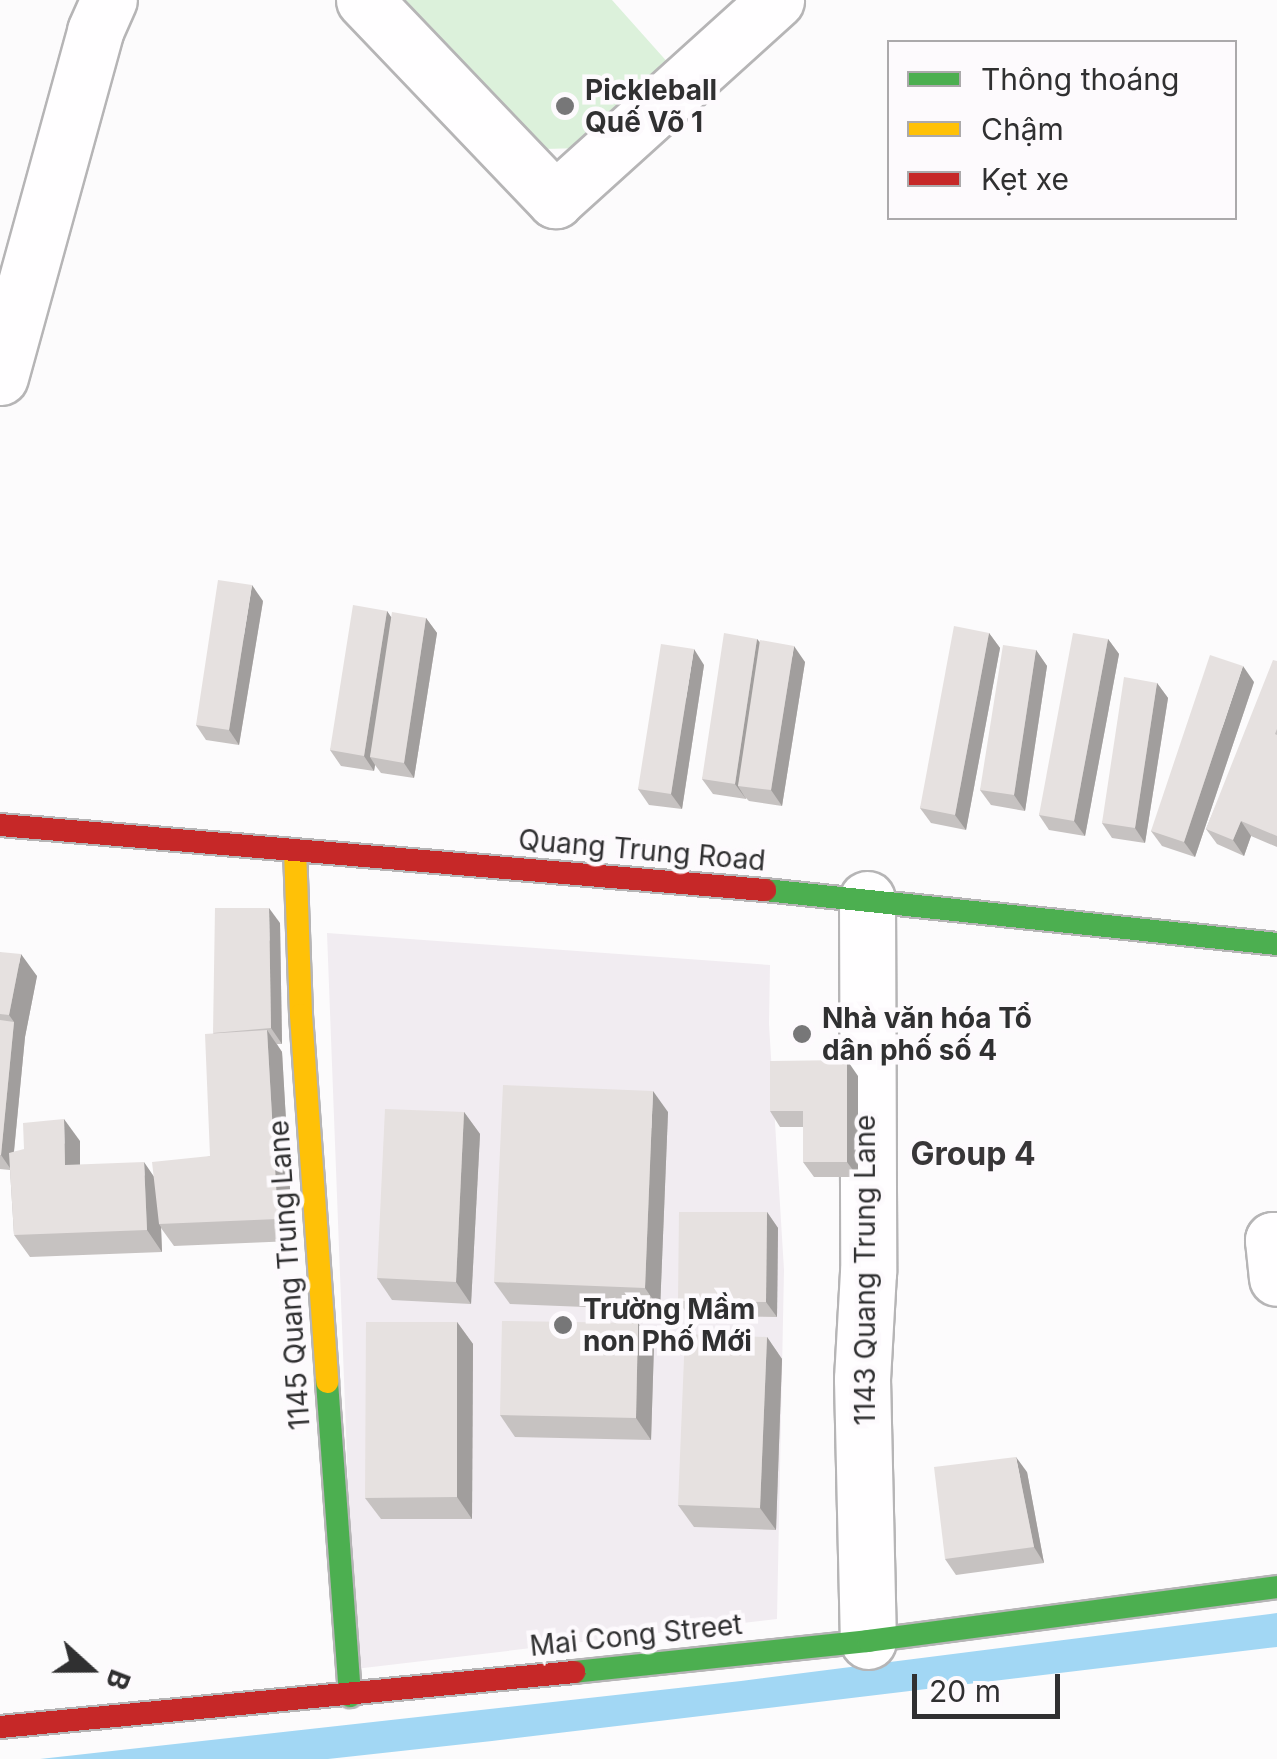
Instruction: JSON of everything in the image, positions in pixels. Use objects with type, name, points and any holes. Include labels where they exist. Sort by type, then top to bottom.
[{"type":"street","points":[[0,377],[94,31],[109,0]]},
{"type":"street","points":[[364,0],[555,200],[776,0]]},
{"type":"street","name":"Quang Trung Road","points":[[0,825],[867,899],[1277,944]]},
{"type":"street","name":"1145 Quang Trung Lane","points":[[295,850],[301,1015],[350,1696]]},
{"type":"street","name":"1143 Quang Trung Lane","points":[[867,899],[868,1272],[862,1380],[868,1641]]},
{"type":"street","points":[[1277,1240],[1277,1278]]},
{"type":"street","name":"Mai Cong Street","points":[[0,1727],[350,1696],[868,1641],[1277,1588]]},
{"type":"shaded area","name":"Trường Mầm non Phố Mới","points":[[327,933],[770,965],[769,1024],[784,1270],[777,1619],[355,1669]]},
{"type":"green space","name":"Pickleball Quế Võ 1","points":[[404,0],[612,0],[670,65],[583,148],[544,149]]},
{"type":"water","points":[[1277,1613],[1277,1647],[492,1741],[328,1759],[40,1759],[741,1681]]},
{"type":"building","points":[[218,580],[252,585],[229,730],[196,725]]},
{"type":"building","points":[[353,605],[387,611],[364,756],[330,750]]},
{"type":"building","points":[[392,612],[426,618],[404,763],[370,757]]},
{"type":"building","points":[[954,626],[989,633],[955,815],[920,808]]},
{"type":"building","points":[[724,633],[757,639],[735,784],[702,779]]},
{"type":"building","points":[[1073,633],[1108,639],[1074,821],[1039,815]]},
{"type":"building","points":[[760,640],[794,646],[771,790],[738,786]]},
{"type":"building","points":[[661,644],[694,649],[671,794],[638,789]]},
{"type":"building","points":[[1003,645],[1036,650],[1014,795],[980,790]]},
{"type":"building","points":[[1210,655],[1243,666],[1184,842],[1151,831]]},
{"type":"building","points":[[1273,660],[1277,661],[1277,836],[1241,821],[1233,840],[1206,829]]},
{"type":"building","points":[[1124,677],[1157,683],[1135,828],[1102,823]]},
{"type":"building","points":[[215,908],[269,908],[271,1028],[213,1033]]},
{"type":"building","points":[[0,952],[21,954],[9,1015],[0,1014]]},
{"type":"building","points":[[0,1020],[14,1022],[1,1155],[0,1155]]},
{"type":"building","points":[[267,1030],[278,1219],[159,1224],[152,1162],[210,1156],[205,1034]]},
{"type":"building","points":[[847,1060],[847,1162],[803,1162],[803,1111],[770,1111],[770,1061]]},
{"type":"building","points":[[503,1085],[653,1091],[645,1288],[494,1282]]},
{"type":"building","points":[[385,1109],[464,1112],[456,1282],[377,1278]]},
{"type":"building","points":[[64,1119],[65,1165],[144,1162],[147,1230],[14,1235],[9,1153],[24,1149],[23,1123]]},
{"type":"building","points":[[679,1212],[767,1212],[766,1302],[678,1301]]},
{"type":"building","points":[[502,1321],[638,1323],[636,1418],[500,1415]]},
{"type":"building","points":[[366,1322],[457,1322],[457,1497],[365,1498]]},
{"type":"building","points":[[685,1334],[767,1337],[760,1508],[678,1505]]},
{"type":"building","points":[[1016,1457],[1034,1547],[945,1559],[934,1467]]},
{"type":"traffic: fast","points":[[765,890],[1277,944]]},
{"type":"traffic: fast","points":[[327,1382],[350,1696]]},
{"type":"traffic: fast","points":[[574,1672],[868,1641],[1277,1587]]},
{"type":"traffic: slow","points":[[295,850],[301,1015],[327,1382]]},
{"type":"traffic: jam","points":[[0,825],[765,890]]},
{"type":"traffic: jam","points":[[0,1727],[574,1672]]},
{"type":"place","name":"Pickleball Quế Võ 1","points":[[565,106]]},
{"type":"place","name":"Nhà văn hóa Tổ dân phố số 4","points":[[802,1034]]},
{"type":"place","name":"Trường Mầm non Phố Mới","points":[[563,1325]]},
{"type":"district","name":"Group 4","points":[[973,1154]]}]
